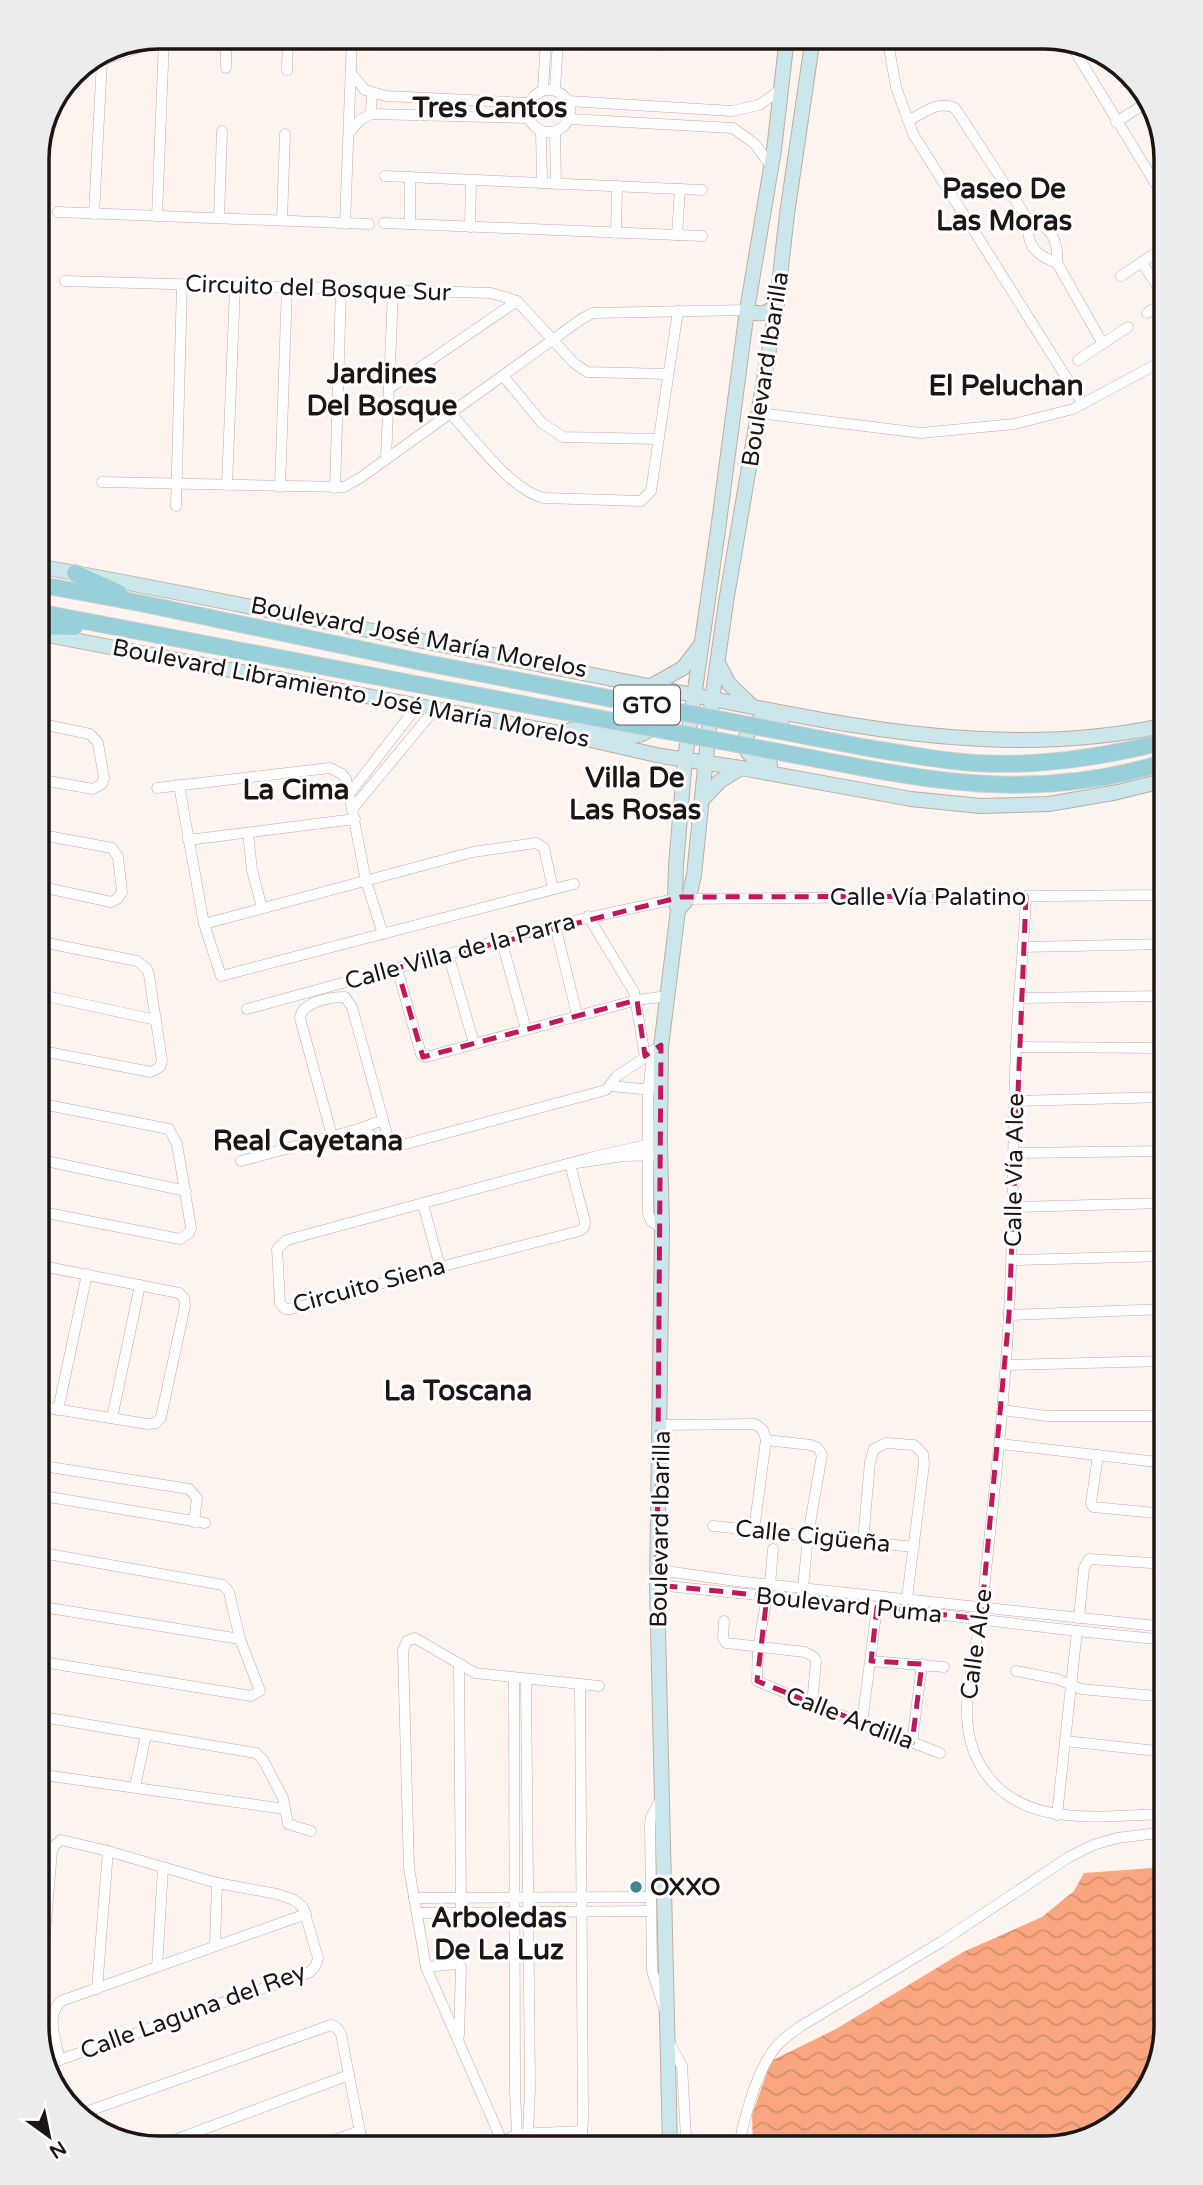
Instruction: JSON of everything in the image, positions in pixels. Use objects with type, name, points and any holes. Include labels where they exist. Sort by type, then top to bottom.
[{"type":"main road","points":[[75,573],[140,603]]},
{"type":"main road","name":"Boulevard José María Morelos","points":[[49,586],[426,663],[942,760],[1012,764],[1102,756],[1154,744]]},
{"type":"main road","name":"Boulevard José María Morelos","points":[[49,614],[923,779],[1007,786],[1047,785],[1088,780],[1154,765]]},
{"type":"main road","points":[[49,626],[119,628]]},
{"type":"street","points":[[158,216],[166,49]]},
{"type":"street","points":[[226,49],[226,68]]},
{"type":"street","points":[[287,70],[288,49]]},
{"type":"street","points":[[345,223],[352,49]]},
{"type":"street","points":[[543,90],[545,49]]},
{"type":"street","points":[[555,90],[557,49]]},
{"type":"street","name":"Boulevard Ibarilla","points":[[681,902],[681,796],[685,759],[747,310],[772,167],[785,49]]},
{"type":"street","name":"Boulevard Ibarilla","points":[[670,2136],[658,1578],[662,1228],[653,1149],[653,1051],[668,996],[681,902],[701,801],[712,700],[735,544],[777,303],[811,49]]},
{"type":"street","points":[[888,49],[890,64],[908,121],[923,152],[1083,404]]},
{"type":"street","points":[[1077,54],[1154,182]]},
{"type":"street","points":[[94,214],[102,66]]},
{"type":"street","points":[[351,73],[365,90],[386,96],[529,103]]},
{"type":"street","points":[[349,133],[360,120],[371,114],[528,118],[541,131],[555,132],[569,119],[568,101],[555,90],[543,90],[529,103],[528,118]]},
{"type":"street","points":[[568,101],[733,111],[759,105],[780,90]]},
{"type":"street","points":[[371,114],[373,93]]},
{"type":"street","points":[[908,121],[941,105],[955,108],[1027,218],[1027,234],[1033,248],[1041,256],[1057,263]]},
{"type":"street","points":[[1116,122],[1140,107]]},
{"type":"street","points":[[569,119],[733,128],[755,144],[772,167]]},
{"type":"street","points":[[219,218],[222,131]]},
{"type":"street","points":[[541,131],[542,183]]},
{"type":"street","points":[[555,132],[556,184]]},
{"type":"street","points":[[282,220],[285,134]]},
{"type":"street","points":[[774,150],[785,154],[789,159],[785,199],[788,214]]},
{"type":"street","points":[[385,176],[702,190]]},
{"type":"street","points":[[410,225],[411,177]]},
{"type":"street","points":[[470,228],[471,181]]},
{"type":"street","points":[[616,233],[617,186]]},
{"type":"street","points":[[677,235],[680,189]]},
{"type":"street","points":[[58,212],[369,225]]},
{"type":"street","points":[[1027,218],[1041,223],[1051,232],[1058,249],[1057,263],[1103,344]]},
{"type":"street","points":[[384,223],[702,236]]},
{"type":"street","points":[[1121,276],[1154,254]]},
{"type":"street","points":[[1142,263],[1154,282]]},
{"type":"street","name":"Circuito del Bosque Sur","points":[[65,281],[491,293],[517,301]]},
{"type":"street","points":[[176,506],[182,284]]},
{"type":"street","points":[[227,485],[235,286]]},
{"type":"street","points":[[280,487],[287,287]]},
{"type":"street","points":[[335,488],[341,289]]},
{"type":"street","points":[[386,459],[393,291]]},
{"type":"street","points":[[390,388],[517,301],[574,363],[587,372],[668,374]]},
{"type":"street","points":[[102,482],[335,488],[352,484],[593,313],[747,310],[754,314],[766,313],[777,303]]},
{"type":"street","points":[[1147,313],[1154,308]]},
{"type":"street","points":[[451,414],[516,484],[531,495],[544,498],[640,501],[649,495],[678,311]]},
{"type":"street","points":[[1078,360],[1128,327]]},
{"type":"street","points":[[759,413],[921,433],[1014,424],[1083,404],[1154,366]]},
{"type":"street","points":[[503,377],[542,423],[563,437],[658,439]]},
{"type":"street","points":[[49,568],[712,700],[912,734],[969,739],[1063,740],[1122,735],[1154,728]]},
{"type":"street","name":"Boulevard Libramiento José María Morelos","points":[[49,634],[706,762]]},
{"type":"street","points":[[651,686],[683,668],[703,642]]},
{"type":"street","points":[[718,662],[729,684],[755,707]]},
{"type":"street","points":[[560,733],[580,728],[636,737],[645,733],[654,719],[654,704],[650,697],[642,692],[600,682],[583,674]]},
{"type":"street","points":[[350,793],[418,705]]},
{"type":"street","points":[[188,840],[354,813],[398,752],[435,709]]},
{"type":"street","points":[[895,797],[884,788],[870,784],[754,761],[748,756],[745,742],[756,723],[768,718],[868,735],[893,737],[912,734]]},
{"type":"street","points":[[49,725],[90,734],[95,738],[104,778],[102,783],[93,789],[49,781]]},
{"type":"street","points":[[388,744],[398,752]]},
{"type":"street","points":[[661,755],[674,773],[681,796]]},
{"type":"street","points":[[706,762],[941,803],[1016,806],[1083,799],[1154,783]]},
{"type":"street","points":[[157,788],[330,768],[342,774],[350,793],[366,881],[383,934]]},
{"type":"street","points":[[701,801],[720,781],[741,768]]},
{"type":"street","points":[[179,785],[204,924],[219,973],[225,976],[575,884]]},
{"type":"street","points":[[248,832],[252,870],[262,908]]},
{"type":"street","points":[[49,836],[106,845],[115,851],[118,857],[121,895],[111,902],[49,889]]},
{"type":"street","points":[[204,924],[473,852],[536,843],[544,848],[553,889]]},
{"type":"street","name":"Calle Vía Palatino","points":[[681,902],[1154,895]]},
{"type":"street","name":"Calle Vía Alce","points":[[1000,1444],[1012,1260],[1016,1047],[1026,896]]},
{"type":"street","name":"Calle Villa de la Parra","points":[[247,1009],[588,916],[681,902]]},
{"type":"street","points":[[359,1129],[390,1145],[402,1145],[606,1090],[617,1076],[653,1051],[637,1000],[588,916]]},
{"type":"street","points":[[555,925],[577,1015]]},
{"type":"street","points":[[501,939],[526,1029]]},
{"type":"street","points":[[49,943],[143,964],[149,975],[162,1061],[160,1067],[151,1072],[49,1052]]},
{"type":"street","points":[[1024,947],[1154,944]]},
{"type":"street","points":[[448,954],[474,1043]]},
{"type":"street","points":[[397,968],[421,1055],[426,1057],[577,1015],[637,1000],[668,996]]},
{"type":"street","points":[[1019,998],[1154,996]]},
{"type":"street","points":[[49,997],[156,1020]]},
{"type":"street","points":[[332,1136],[300,1013],[307,1006],[339,997],[348,1001],[390,1145]]},
{"type":"street","points":[[1016,1047],[1154,1048]]},
{"type":"street","points":[[611,1086],[654,1090]]},
{"type":"street","points":[[1015,1101],[1154,1097]]},
{"type":"street","points":[[49,1105],[164,1126],[173,1134],[191,1228],[190,1233],[180,1239],[49,1213]]},
{"type":"street","points":[[241,1161],[383,1120]]},
{"type":"street","name":"Circuito Siena","points":[[570,1164],[585,1222],[582,1230],[291,1309],[285,1309],[280,1303],[277,1253],[282,1242],[570,1164],[653,1149]]},
{"type":"street","points":[[1015,1153],[1154,1151]]},
{"type":"street","points":[[49,1162],[186,1191]]},
{"type":"street","points":[[1013,1207],[1154,1203]]},
{"type":"street","points":[[423,1204],[440,1267]]},
{"type":"street","points":[[1012,1260],[1154,1256]]},
{"type":"street","points":[[49,1267],[179,1293],[184,1298],[185,1306],[159,1420],[152,1424],[49,1408]]},
{"type":"street","points":[[58,1410],[87,1275]]},
{"type":"street","points":[[112,1419],[140,1285]]},
{"type":"street","points":[[1009,1315],[1154,1310]]},
{"type":"street","points":[[1006,1365],[1154,1361]]},
{"type":"street","points":[[1003,1410],[1046,1416],[1154,1416]]},
{"type":"street","points":[[661,1425],[755,1424],[763,1430],[766,1440],[754,1530]]},
{"type":"street","points":[[766,1440],[811,1445],[818,1448],[822,1455],[808,1535],[803,1588]]},
{"type":"street","points":[[863,1541],[870,1462],[874,1449],[886,1443],[904,1443],[918,1448],[923,1454],[924,1464],[907,1598]]},
{"type":"street","points":[[1000,1444],[1154,1462]]},
{"type":"street","name":"Calle Alce","points":[[1000,1444],[983,1606],[967,1696],[966,1714],[975,1755],[983,1770],[1003,1791],[1034,1809],[1057,1815],[1154,1814]]},
{"type":"street","points":[[1098,1455],[1091,1503],[1093,1507],[1154,1513]]},
{"type":"street","points":[[49,1467],[188,1489],[197,1498],[194,1521]]},
{"type":"street","points":[[49,1497],[205,1523]]},
{"type":"street","name":"Calle Cigüeña","points":[[713,1526],[914,1547]]},
{"type":"street","points":[[758,1648],[773,1549]]},
{"type":"street","points":[[49,1554],[223,1585],[229,1592],[240,1639],[261,1690],[255,1696],[49,1663]]},
{"type":"street","points":[[1079,1618],[1086,1562],[1093,1559],[1154,1563]]},
{"type":"street","name":"Boulevard Puma","points":[[658,1578],[1154,1639]]},
{"type":"street","name":"Boulevard Puma","points":[[768,1590],[803,1588],[1154,1626]]},
{"type":"street","points":[[862,1723],[877,1606]]},
{"type":"street","points":[[49,1608],[240,1639]]},
{"type":"street","points":[[724,1621],[723,1638],[726,1643],[810,1653],[816,1661],[812,1704]]},
{"type":"street","points":[[1057,1815],[1077,1631]]},
{"type":"street","points":[[500,2136],[426,1967],[409,1868],[403,1650],[410,1639],[418,1639],[475,1673],[599,1686]]},
{"type":"street","name":"Calle Ardilla","points":[[758,1648],[756,1678],[760,1683],[940,1753]]},
{"type":"street","points":[[871,1661],[944,1667]]},
{"type":"street","points":[[459,1663],[461,1910]]},
{"type":"street","points":[[912,1743],[922,1664]]},
{"type":"street","points":[[1016,1671],[1057,1679],[1081,1689],[1154,1696]]},
{"type":"street","points":[[514,1678],[517,2134]]},
{"type":"street","points":[[526,1680],[530,2090],[527,2136]]},
{"type":"street","points":[[580,1685],[581,2136]]},
{"type":"street","points":[[49,1718],[256,1754],[263,1760],[283,1798],[288,1824],[311,1831]]},
{"type":"street","points":[[135,1787],[146,1735]]},
{"type":"street","points":[[1065,1741],[1154,1751]]},
{"type":"street","points":[[49,1776],[285,1810]]},
{"type":"street","points":[[662,1797],[651,1817],[650,1825],[650,1911],[652,1971],[669,2017]]},
{"type":"street","points":[[741,2136],[745,2117],[770,2054],[792,2033],[942,1942],[1069,1857],[1093,1845],[1116,1838],[1154,1833]]},
{"type":"street","name":"Calle Laguna del Rey","points":[[49,1892],[52,1851],[57,1842],[66,1839],[217,1883],[278,1894],[300,1904],[306,1914],[318,1958],[310,1972],[55,2062]]},
{"type":"street","points":[[97,1989],[108,1851]]},
{"type":"street","points":[[157,1967],[163,1868]]},
{"type":"street","points":[[215,1945],[217,1883]]},
{"type":"street","points":[[414,1898],[650,1897]]},
{"type":"street","points":[[417,1913],[461,1910],[650,1911]]},
{"type":"street","points":[[60,2060],[52,2020],[61,2001],[306,1914]]},
{"type":"street","points":[[426,1967],[456,1964],[461,1967],[458,2039]]},
{"type":"street","points":[[89,2111],[327,2025],[336,2027],[341,2034],[361,2136]]},
{"type":"street","points":[[669,2042],[682,2066],[688,2136]]},
{"type":"street","points":[[185,2136],[349,2075]]},
{"type":"street","points":[[346,2136],[360,2131]]},
{"type":"street","points":[[515,2136],[582,2131]]},
{"type":"highlighted area","points":[[1026,896],[1009,1315],[981,1619],[877,1607],[871,1661],[922,1664],[912,1743],[757,1681],[767,1596],[657,1585],[661,1045],[645,1056],[637,1000],[423,1057],[397,968],[681,897]]},
{"type":"water","points":[[1154,1868],[1153,2040],[1143,2074],[1116,2109],[1086,2128],[1044,2136],[753,2136],[752,2115],[771,2061],[836,2029],[963,1952],[1042,1917],[1074,1891],[1084,1873]]},
{"type":"place","name":"OXXO","points":[[636,1887]]},
{"type":"district","name":"Tres Cantos","points":[[490,107]]},
{"type":"district","name":"Paseo De Las Moras","points":[[1004,204]]},
{"type":"district","name":"El Peluchan","points":[[1006,385]]},
{"type":"district","name":"Jardines Del Bosque","points":[[382,389]]},
{"type":"district","name":"La Cima","points":[[296,789]]},
{"type":"district","name":"Villa De Las Rosas","points":[[635,793]]},
{"type":"district","name":"Real Cayetana","points":[[308,1140]]},
{"type":"district","name":"La Toscana","points":[[458,1390]]},
{"type":"district","name":"Arboledas De La Luz","points":[[499,1933]]}]
